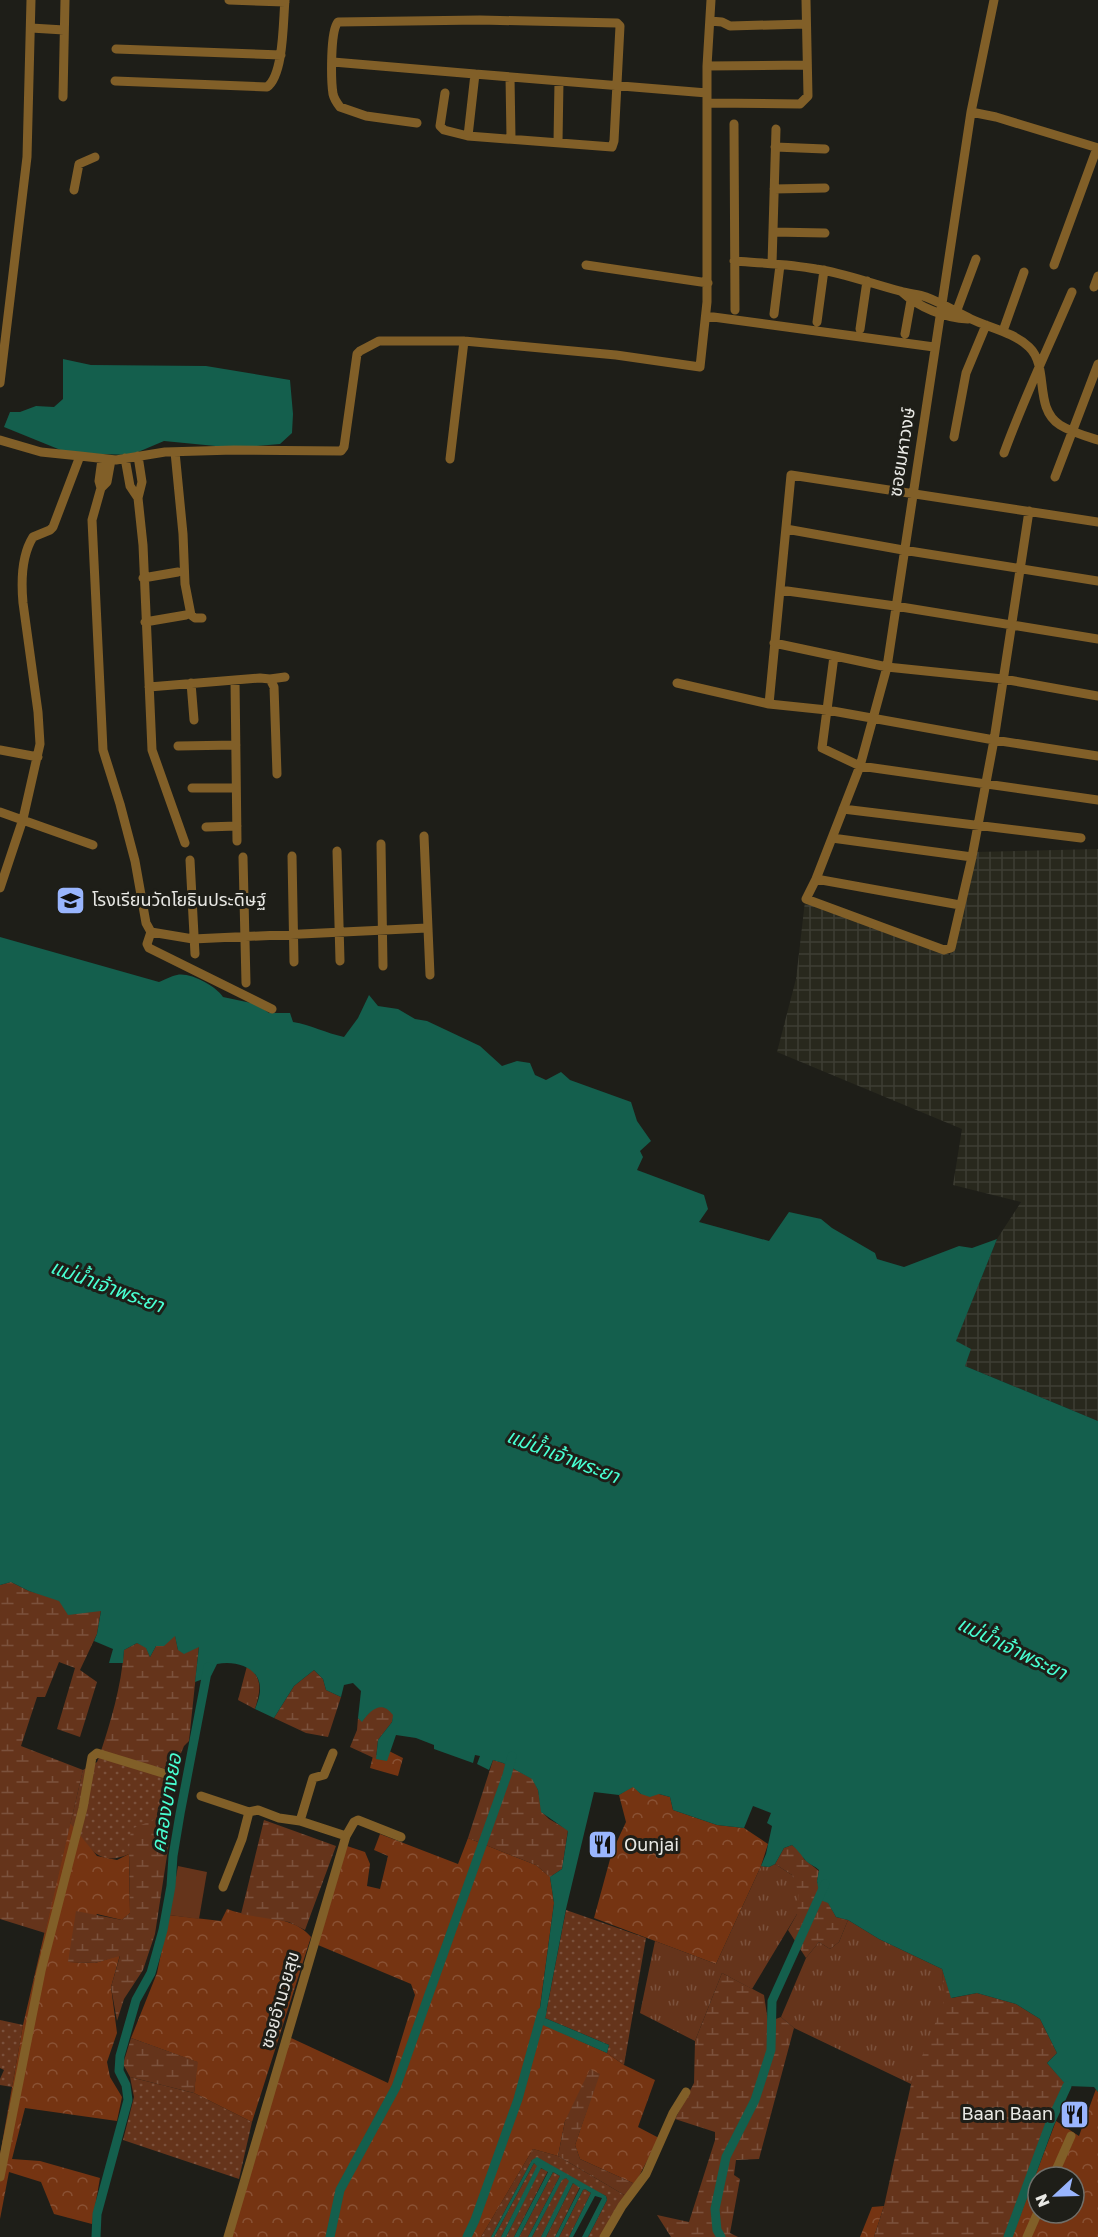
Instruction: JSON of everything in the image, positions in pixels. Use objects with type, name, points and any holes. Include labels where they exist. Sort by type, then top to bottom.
[{"type":"street","points":[[0,383],[27,157],[31,0]]},
{"type":"street","points":[[63,97],[65,0]]},
{"type":"street","points":[[115,81],[262,88],[270,85],[274,79],[280,55],[285,1],[229,0]]},
{"type":"street","points":[[0,440],[41,452],[106,459],[175,452],[341,451],[344,447],[356,357],[360,351],[379,341],[464,341],[616,355],[699,367],[708,283],[707,66],[711,0]]},
{"type":"street","points":[[707,104],[800,104],[808,96],[807,0]]},
{"type":"street","name":"ซอยมหาวงษ์","points":[[960,905],[951,948],[944,950],[806,899],[860,766],[887,667],[971,112],[994,0]]},
{"type":"street","points":[[417,123],[366,116],[340,106],[333,94],[333,62],[334,28],[341,21],[480,20],[617,23],[621,30],[613,146],[468,135],[444,130],[441,127],[445,93]]},
{"type":"street","points":[[710,21],[722,22],[730,26],[806,24]]},
{"type":"street","points":[[31,28],[64,30]]},
{"type":"street","points":[[116,50],[280,55]]},
{"type":"street","points":[[333,62],[707,93]]},
{"type":"street","points":[[707,66],[807,65]]},
{"type":"street","points":[[468,135],[475,74]]},
{"type":"street","points":[[510,77],[511,138]]},
{"type":"street","points":[[558,142],[560,81]]},
{"type":"street","points":[[971,112],[996,117],[1097,148],[1054,265]]},
{"type":"street","points":[[734,124],[735,310]]},
{"type":"street","points":[[774,314],[776,265],[773,232],[776,129]]},
{"type":"street","points":[[775,147],[825,149]]},
{"type":"street","points":[[74,190],[79,164],[95,157]]},
{"type":"street","points":[[774,189],[825,188]]},
{"type":"street","points":[[773,232],[825,233]]},
{"type":"street","points":[[957,310],[976,259]]},
{"type":"street","points":[[734,261],[824,270],[902,292],[940,308],[957,310],[970,319]]},
{"type":"street","points":[[586,265],[708,283]]},
{"type":"street","points":[[817,322],[824,270]]},
{"type":"street","points":[[1003,331],[1024,272]]},
{"type":"street","points":[[1094,287],[1098,276]]},
{"type":"street","points":[[860,329],[867,281]]},
{"type":"street","points":[[1004,453],[1023,399],[1040,368],[1072,292]]},
{"type":"street","points":[[905,334],[912,297]]},
{"type":"street","points":[[940,308],[951,317],[970,319],[1003,331],[1031,349],[1040,368],[1048,411],[1059,425],[1098,440]]},
{"type":"street","points":[[706,316],[934,347]]},
{"type":"street","points":[[954,437],[966,373],[986,324]]},
{"type":"street","points":[[450,459],[464,341]]},
{"type":"street","points":[[1055,477],[1098,364]]},
{"type":"street","points":[[175,452],[185,584],[191,615],[195,618],[202,618]]},
{"type":"street","points":[[0,888],[23,819],[40,744],[22,588],[25,558],[33,537],[53,527],[80,456]]},
{"type":"street","points":[[138,456],[142,482],[138,498],[152,750],[185,843]]},
{"type":"street","points":[[125,458],[130,486],[138,498]]},
{"type":"street","points":[[106,459],[107,482],[101,488],[92,520],[103,750],[135,861],[146,923],[151,932],[147,944],[150,948],[272,1009]]},
{"type":"street","points":[[769,704],[791,475],[1098,522]]},
{"type":"street","points":[[816,879],[960,905],[972,858],[994,740],[1029,511]]},
{"type":"street","points":[[786,528],[903,550],[1098,581]]},
{"type":"street","points":[[144,578],[178,572]]},
{"type":"street","points":[[780,591],[895,606],[1098,639]]},
{"type":"street","points":[[145,622],[186,615]]},
{"type":"street","points":[[774,643],[887,667],[1003,679],[1098,696]]},
{"type":"street","points":[[834,656],[822,748],[860,766],[1098,800]]},
{"type":"street","points":[[149,687],[285,677]]},
{"type":"street","points":[[270,679],[274,687],[277,774]]},
{"type":"street","points":[[235,680],[237,841]]},
{"type":"street","points":[[677,683],[769,704],[827,710],[1098,756]]},
{"type":"street","points":[[191,684],[194,720]]},
{"type":"street","points":[[177,746],[236,745]]},
{"type":"street","points":[[0,750],[38,758]]},
{"type":"street","points":[[192,788],[236,788]]},
{"type":"street","points":[[843,809],[1082,838]]},
{"type":"street","points":[[0,812],[93,845]]},
{"type":"street","points":[[206,827],[237,826]]},
{"type":"street","points":[[423,836],[430,975]]},
{"type":"street","points":[[832,838],[972,858]]},
{"type":"street","points":[[381,844],[384,966]]},
{"type":"street","points":[[337,851],[340,961]]},
{"type":"street","points":[[292,856],[294,962]]},
{"type":"street","points":[[243,857],[246,983]]},
{"type":"street","points":[[190,860],[195,954]]},
{"type":"street","points":[[151,932],[193,939],[427,928]]},
{"type":"street","points":[[0,2177],[40,1971],[83,1808],[92,1757],[97,1753],[169,1775]]},
{"type":"street","points":[[300,1821],[313,1778],[324,1775],[333,1753]]},
{"type":"street","points":[[201,1796],[249,1812],[258,1810],[346,1836],[354,1822],[358,1820],[401,1837]]},
{"type":"street","points":[[223,1887],[243,1839],[249,1812]]},
{"type":"street","name":"ซอยอำนวยสุข","points":[[228,2237],[346,1836]]},
{"type":"street","points":[[604,2237],[622,2206],[646,2174],[673,2113],[686,2092]]},
{"type":"street","points":[[1058,2165],[1071,2136]]},
{"type":"shaded area","points":[[1098,849],[1098,1421],[965,1366],[955,1342],[997,1239],[1021,1202],[953,1185],[962,1129],[777,1052],[796,979],[805,901],[950,955],[976,852]]},
{"type":"green space","points":[[11,1582],[29,1591],[101,1610],[97,1634],[80,1670],[97,1682],[80,1737],[57,1729],[75,1668],[59,1662],[45,1697],[37,1697],[21,1746],[83,1770],[45,1933],[0,1919],[0,1585]]},
{"type":"green space","points":[[175,1635],[178,1650],[199,1646],[189,1741],[184,1746],[174,1770],[99,1757],[115,1704],[124,1650],[137,1643],[146,1647],[150,1657],[156,1646]]},
{"type":"green space","points":[[247,1666],[258,1680],[259,1691],[255,1709],[238,1700]]},
{"type":"green space","points":[[314,1670],[323,1679],[326,1690],[341,1697],[328,1737],[306,1733],[274,1718],[294,1686]]},
{"type":"green space","points":[[380,1706],[389,1709],[394,1715],[392,1722],[378,1740],[376,1759],[350,1747],[357,1730],[358,1718],[362,1721],[372,1709]]},
{"type":"green space","points":[[389,1751],[403,1758],[398,1776],[370,1768],[373,1756]]},
{"type":"green space","points":[[99,1757],[174,1770],[170,1822],[156,1820],[129,1849],[129,1854],[118,1858],[101,1857],[95,1853],[70,1825],[83,1770],[97,1762]]},
{"type":"green space","points":[[493,1760],[533,1779],[538,1790],[542,1812],[568,1830],[562,1869],[550,1877],[536,1865],[468,1838]]},
{"type":"green space","points":[[633,1786],[641,1794],[659,1794],[670,1797],[673,1810],[717,1825],[744,1828],[768,1844],[761,1866],[716,1964],[594,1918],[612,1852],[626,1822],[619,1795]]},
{"type":"green space","points":[[156,1819],[170,1822],[170,1836],[155,1934],[143,1970],[124,1999],[117,2021],[111,1987],[120,1956],[95,1963],[68,1962],[76,1911],[122,1920],[130,1913],[131,1829]]},
{"type":"green space","points":[[264,1820],[336,1846],[305,1930],[289,1922],[241,1914]]},
{"type":"green space","points":[[70,1823],[97,1856],[117,1860],[129,1854],[130,1913],[122,1920],[97,1914],[69,1962],[95,1963],[120,1955],[111,1987],[117,2033],[107,2062],[110,2077],[122,2097],[117,2121],[25,2108],[12,2159],[40,2161],[100,2178],[92,2224],[54,2214],[41,2182],[9,2172],[0,2219],[0,2155],[23,2025]]},
{"type":"green space","points":[[380,1834],[458,1864],[468,1838],[536,1865],[550,1877],[554,1903],[538,2022],[607,2053],[624,2065],[655,2080],[638,2127],[659,2138],[635,2184],[580,2159],[575,2145],[599,2074],[565,2121],[558,2156],[533,2149],[481,2237],[232,2237],[289,2037],[388,2083],[415,1995],[411,1984],[318,1945],[347,1846],[365,1852],[370,1864],[367,1886],[380,1889],[388,1856],[374,1850]]},
{"type":"green space","points":[[792,1845],[819,1871],[817,1882],[836,1917],[848,1920],[839,1942],[830,1949],[819,1942],[806,1958],[788,1930],[797,1914],[792,1875],[775,1864],[784,1848]]},
{"type":"green space","points":[[775,1864],[792,1875],[799,1894],[797,1914],[752,1989],[722,1973],[695,2041],[640,2013],[655,1941],[716,1964],[761,1866],[769,1867]]},
{"type":"green space","points":[[178,1866],[207,1872],[199,1919],[169,1915]]},
{"type":"green space","points":[[227,1909],[294,1924],[311,1937],[252,2122],[194,2093],[197,2062],[131,2038],[157,1973],[169,1915],[221,1921]]},
{"type":"green space","points":[[566,1910],[646,1938],[624,2065],[607,2053],[609,2045],[545,2018]]},
{"type":"green space","points":[[848,1920],[879,1939],[942,1969],[944,2001],[911,2084],[794,2028],[781,2017],[806,1958],[819,1942],[830,1949],[839,1942]]},
{"type":"green space","points":[[942,1969],[952,1998],[977,1993],[1016,2004],[1040,2019],[1057,2053],[1047,2063],[1065,2083],[1032,2165],[1026,2165],[1026,2179],[1004,2237],[874,2237],[884,2206],[912,2080],[943,2001]]},
{"type":"green space","points":[[722,1973],[764,1995],[768,2022],[781,2017],[794,2028],[759,2159],[736,2160],[734,2175],[740,2179],[730,2233],[738,2237],[671,2237],[657,2215],[689,2222],[715,2140],[715,2132],[675,2119],[694,2083],[695,2041]]},
{"type":"green space","points":[[0,2020],[23,2025],[12,2087],[0,2085],[4,2070],[0,2068]]},
{"type":"green space","points":[[131,2038],[198,2062],[194,2093],[130,2077],[123,2064]]},
{"type":"green space","points":[[590,2069],[600,2074],[575,2145],[580,2159],[635,2184],[626,2196],[558,2156],[565,2121]]},
{"type":"green space","points":[[130,2077],[194,2093],[252,2122],[239,2179],[123,2140],[134,2097]]},
{"type":"green space","points":[[1096,2089],[1098,2092],[1098,2237],[1012,2237],[1026,2200],[1026,2225],[1086,2225],[1086,2165],[1039,2165],[1056,2121],[1079,2136]]},
{"type":"green space","points":[[533,2149],[558,2156],[626,2196],[601,2237],[588,2237],[607,2200],[606,2196],[532,2160],[491,2237],[481,2237]]},
{"type":"green space","points":[[534,2163],[538,2166],[501,2237],[494,2237]]},
{"type":"green space","points":[[540,2168],[548,2171],[514,2237],[506,2237]]},
{"type":"green space","points":[[553,2172],[560,2176],[528,2237],[519,2237]]},
{"type":"green space","points":[[566,2178],[570,2181],[541,2237],[532,2237],[562,2179]]},
{"type":"green space","points":[[573,2183],[580,2187],[555,2237],[546,2237]]},
{"type":"green space","points":[[583,2190],[591,2193],[569,2237],[559,2237]]},
{"type":"green space","points":[[884,2206],[874,2237],[860,2237],[872,2207]]},
{"type":"water","points":[[63,359],[91,365],[206,366],[290,380],[292,433],[280,444],[236,448],[164,441],[131,455],[68,453],[4,427],[10,412],[20,412],[36,406],[54,407],[63,399]]},
{"type":"water","name":"แม่น้ำเจ้าพระยา","points":[[0,937],[159,982],[177,975],[189,976],[209,984],[223,997],[256,1004],[269,1013],[290,1013],[293,1022],[344,1037],[358,1018],[369,995],[378,1006],[398,1009],[415,1019],[427,1021],[480,1046],[502,1066],[517,1061],[530,1063],[535,1075],[546,1080],[561,1072],[570,1080],[631,1102],[637,1121],[651,1141],[640,1151],[643,1157],[637,1170],[704,1195],[708,1209],[699,1222],[769,1241],[789,1212],[821,1219],[875,1253],[877,1259],[904,1267],[959,1246],[972,1248],[997,1239],[956,1341],[971,1349],[965,1366],[1098,1421],[1098,2092],[1094,2087],[1067,2086],[1047,2063],[1057,2053],[1040,2019],[1016,2004],[977,1993],[951,1998],[942,1969],[879,1939],[848,1920],[836,1917],[828,1903],[820,1900],[817,1881],[819,1870],[806,1861],[792,1845],[784,1848],[775,1864],[769,1867],[761,1866],[772,1826],[767,1823],[771,1813],[753,1806],[744,1828],[717,1825],[673,1810],[670,1797],[659,1794],[650,1797],[641,1794],[633,1787],[619,1795],[594,1792],[566,1909],[545,2018],[609,2045],[607,2053],[538,2023],[554,1903],[550,1877],[562,1869],[568,1831],[541,1812],[538,1790],[532,1779],[503,1763],[493,1760],[489,1770],[477,1764],[480,1756],[475,1755],[473,1763],[434,1749],[434,1745],[416,1738],[396,1735],[387,1761],[376,1759],[378,1740],[392,1722],[393,1715],[389,1710],[381,1707],[369,1713],[362,1722],[358,1718],[361,1691],[353,1683],[344,1685],[341,1697],[326,1690],[323,1679],[314,1670],[294,1686],[274,1718],[255,1709],[260,1695],[259,1682],[252,1671],[246,1667],[231,1663],[217,1664],[211,1676],[195,1682],[199,1647],[184,1654],[178,1650],[175,1636],[164,1646],[156,1646],[150,1657],[146,1648],[137,1643],[124,1650],[123,1663],[109,1663],[113,1649],[94,1641],[101,1611],[68,1615],[59,1601],[11,1582],[0,1585]]},
{"type":"water","points":[[537,2157],[606,2196],[607,2200],[588,2237],[582,2237],[602,2198],[595,2196],[573,2237],[569,2237],[591,2193],[585,2189],[559,2237],[555,2237],[580,2188],[573,2183],[546,2237],[541,2237],[569,2181],[566,2178],[562,2180],[532,2237],[528,2237],[560,2176],[553,2172],[519,2237],[514,2237],[548,2172],[541,2168],[506,2237],[501,2237],[537,2166],[534,2163],[494,2237],[491,2237],[532,2160]]},
{"type":"waterway","name":"คลองบางยอ","points":[[96,2237],[97,2214],[128,2100],[126,2085],[119,2071],[120,2056],[136,2000],[151,1973],[163,1930],[180,1814],[208,1667]]},
{"type":"waterway","points":[[330,2237],[340,2190],[396,2087],[512,1756]]},
{"type":"waterway","points":[[721,2237],[717,2230],[715,2209],[726,2157],[755,2100],[771,2050],[772,2001],[825,1884]]},
{"type":"waterway","points":[[467,2237],[518,2099],[542,2012]]},
{"type":"waterway","points":[[1008,2237],[1050,2123],[1067,2086]]},
{"type":"place","name":"โรงเรียนวัดโยธินประดิษฐ์","points":[[71,900]]},
{"type":"place","name":"Ounjai","points":[[603,1845]]},
{"type":"place","name":"Baan Baan","points":[[1074,2114]]}]
